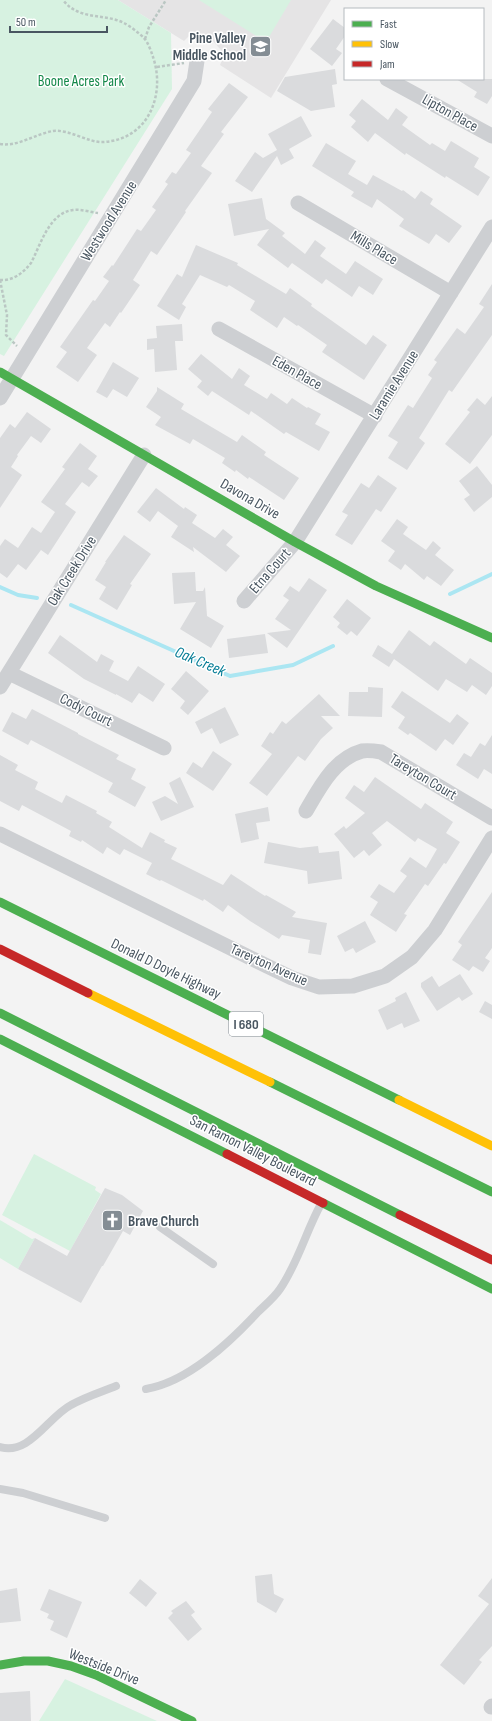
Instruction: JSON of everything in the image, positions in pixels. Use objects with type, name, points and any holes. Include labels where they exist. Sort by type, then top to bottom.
[{"type":"main road","name":"Davona Drive","points":[[6,375],[295,542],[376,586],[492,638]]},
{"type":"main road","name":"Donald D Doyle Highway","points":[[0,902],[492,1146]]},
{"type":"main road","points":[[0,949],[492,1192]]},
{"type":"main road","name":"San Ramon Valley Boulevard","points":[[0,1013],[328,1192],[492,1289]]},
{"type":"main road","name":"San Ramon Valley Boulevard","points":[[0,1039],[328,1192],[492,1260]]},
{"type":"main road","name":"Westside Drive","points":[[0,1665],[30,1661],[48,1661],[71,1666],[192,1721]]},
{"type":"street","name":"Westwood Avenue","points":[[0,398],[6,375],[28,352],[194,81],[197,61]]},
{"type":"street","name":"Lipton Place","points":[[389,80],[492,136]]},
{"type":"street","name":"Mills Place","points":[[298,203],[451,293]]},
{"type":"street","name":"Laramie Avenue","points":[[295,542],[492,227]]},
{"type":"street","name":"Eden Place","points":[[219,329],[375,416]]},
{"type":"street","name":"Oak Creek Drive","points":[[0,687],[144,455]]},
{"type":"street","name":"Etna Court","points":[[244,601],[295,542]]},
{"type":"street","name":"Cody Court","points":[[9,673],[164,748]]},
{"type":"street","name":"Tareyton Court","points":[[306,811],[321,785],[340,763],[363,751],[381,752],[492,818]]},
{"type":"street","name":"Tareyton Avenue","points":[[0,834],[292,978],[319,987],[353,986],[385,976],[412,957],[435,930],[492,838]]},
{"type":"lane","points":[[146,1389],[168,1384],[206,1361],[233,1339],[271,1300],[280,1288],[294,1263],[313,1218],[328,1192]]},
{"type":"lane","points":[[160,1227],[213,1264]]},
{"type":"lane","points":[[0,1447],[17,1448],[26,1444],[69,1406],[116,1386]]},
{"type":"lane","points":[[0,1489],[24,1493],[105,1518]]},
{"type":"path","points":[[0,144],[16,143],[54,131],[77,135],[102,142],[124,138],[142,125],[154,105],[158,90],[157,67],[144,39],[124,23],[84,14],[67,5],[63,0]]},
{"type":"path","points":[[144,39],[149,27],[166,0]]},
{"type":"path","points":[[157,67],[197,61]]},
{"type":"path","points":[[28,352],[12,343],[6,335],[7,315],[0,280],[8,280],[26,270],[52,222],[63,214],[75,210],[112,215]]},
{"type":"shaded area","name":"Pine Valley Middle School","points":[[118,0],[331,0],[271,98],[220,65],[223,58],[221,50],[210,38],[197,34],[189,36],[184,41]]},
{"type":"green space","name":"Boone Acres Park","points":[[0,0],[118,0],[171,33],[172,89],[4,356],[0,354]]},
{"type":"green space","points":[[199,0],[291,0],[266,42]]},
{"type":"green space","points":[[34,1154],[96,1187],[95,1190],[101,1194],[70,1251],[2,1215]]},
{"type":"green space","points":[[0,1220],[32,1239],[35,1238],[18,1269],[0,1258]]},
{"type":"green space","points":[[65,1679],[157,1721],[39,1721]]},
{"type":"building","points":[[333,19],[344,27],[344,37],[336,49],[342,53],[332,66],[310,49]]},
{"type":"building","points":[[335,69],[337,84],[332,85],[335,107],[311,111],[277,91],[285,77]]},
{"type":"building","points":[[492,79],[492,96],[487,104],[474,97],[477,92],[458,80]]},
{"type":"building","points":[[229,83],[248,97],[221,132],[224,134],[201,166],[212,173],[185,211],[186,212],[157,255],[151,251],[133,280],[140,285],[121,313],[120,312],[110,327],[105,323],[87,348],[97,355],[78,382],[56,367],[67,352],[60,347],[93,300],[95,301],[109,281],[103,277],[112,265],[113,266],[137,229],[141,231],[156,210],[152,207],[168,184],[165,182],[172,172],[176,174],[191,153],[186,150],[212,112],[208,109]]},
{"type":"building","points":[[362,99],[388,120],[396,108],[408,117],[402,125],[430,145],[432,143],[445,151],[451,141],[479,158],[474,167],[490,177],[478,196],[446,176],[445,178],[406,153],[405,155],[375,133],[368,142],[351,127],[356,121],[349,115]]},
{"type":"building","points":[[301,116],[312,136],[289,149],[294,158],[281,165],[277,156],[252,192],[235,181],[255,152],[263,158],[277,150],[268,134]]},
{"type":"building","points":[[326,143],[356,161],[348,174],[367,185],[373,175],[402,191],[403,190],[415,199],[421,191],[433,199],[430,204],[462,226],[449,243],[436,234],[429,244],[399,226],[404,219],[377,199],[372,208],[351,196],[354,192],[312,166]]},
{"type":"building","points":[[262,198],[266,219],[285,233],[282,236],[305,254],[315,240],[326,248],[320,256],[346,274],[355,261],[383,279],[373,295],[359,286],[352,297],[326,279],[322,284],[292,263],[288,268],[257,245],[269,229],[234,236],[228,204]]},
{"type":"building","points":[[196,245],[238,263],[237,265],[286,294],[290,288],[312,304],[311,306],[366,345],[373,335],[387,345],[364,380],[322,352],[327,345],[298,325],[297,326],[284,317],[277,328],[250,310],[255,301],[229,285],[227,287],[200,275],[182,304],[186,307],[179,320],[157,306],[177,274],[182,277]]},
{"type":"building","points":[[492,284],[492,335],[452,392],[449,390],[419,438],[425,443],[407,470],[388,458],[398,442],[388,436],[408,405],[413,408],[432,378],[428,375],[437,362],[434,360],[457,328],[465,334],[484,307],[479,304]]},
{"type":"building","points":[[182,324],[183,341],[175,341],[177,370],[155,372],[154,349],[147,350],[147,339],[157,338],[156,326]]},
{"type":"building","points":[[201,354],[232,379],[239,368],[250,376],[244,385],[267,399],[271,393],[287,404],[292,398],[307,408],[308,407],[321,414],[315,424],[330,432],[319,451],[286,432],[284,434],[251,411],[249,415],[212,391],[208,396],[197,387],[202,381],[188,369]]},
{"type":"building","points":[[113,362],[139,378],[127,397],[113,389],[107,398],[96,392]]},
{"type":"building","points":[[157,387],[184,404],[181,409],[237,442],[242,435],[266,452],[264,455],[299,478],[284,500],[249,477],[248,479],[236,470],[235,472],[222,463],[225,458],[193,439],[190,444],[155,425],[161,417],[146,407],[157,391]]},
{"type":"building","points":[[492,396],[492,435],[470,464],[445,444],[470,412],[467,410],[477,398],[485,405]]},
{"type":"building","points":[[27,412],[51,429],[41,443],[31,436],[17,455],[18,456],[11,467],[22,475],[0,508],[0,438],[10,424],[15,428]]},
{"type":"building","points":[[80,443],[97,456],[88,469],[98,476],[89,487],[82,482],[65,504],[76,512],[48,555],[41,550],[26,570],[18,564],[7,578],[0,573],[0,546],[5,539],[18,548],[32,527],[41,533],[55,512],[41,502],[65,469],[62,467]]},
{"type":"building","points":[[477,466],[492,485],[492,497],[474,512],[464,499],[470,495],[459,481]]},
{"type":"building","points":[[378,475],[397,488],[381,512],[376,509],[352,545],[335,535],[348,515],[342,512],[361,483],[369,488]]},
{"type":"building","points":[[156,488],[184,509],[185,507],[197,515],[192,523],[215,538],[223,529],[233,537],[226,545],[240,556],[226,572],[193,547],[194,552],[171,537],[178,526],[158,511],[150,522],[137,512]]},
{"type":"building","points":[[397,519],[408,527],[403,534],[426,550],[433,541],[441,548],[435,555],[454,570],[441,586],[427,576],[424,580],[405,564],[401,570],[388,561],[395,551],[381,541]]},
{"type":"building","points":[[124,535],[151,554],[130,584],[132,585],[117,610],[99,599],[106,587],[95,580],[105,562]]},
{"type":"building","points":[[195,572],[196,591],[203,591],[205,587],[207,616],[224,626],[211,648],[180,629],[196,602],[174,604],[172,573]]},
{"type":"building","points":[[309,578],[327,590],[287,648],[267,633],[291,630],[275,619],[289,600],[283,596],[290,586],[299,592]]},
{"type":"building","points":[[347,599],[371,618],[357,636],[351,631],[347,635],[337,627],[340,623],[333,617]]},
{"type":"building","points":[[409,630],[430,646],[434,641],[466,664],[470,658],[492,673],[492,686],[486,695],[472,685],[467,692],[446,679],[438,691],[394,659],[389,667],[372,656],[378,645],[392,654]]},
{"type":"building","points":[[265,634],[268,653],[229,658],[227,639]]},
{"type":"building","points":[[60,635],[97,662],[101,654],[114,661],[109,671],[128,681],[138,666],[165,684],[153,702],[139,693],[132,703],[84,679],[48,653]]},
{"type":"building","points":[[186,671],[209,691],[188,715],[180,708],[185,701],[171,689]]},
{"type":"building","points":[[368,687],[383,688],[382,717],[348,716],[349,692],[368,692]]},
{"type":"building","points":[[402,691],[450,723],[457,714],[469,723],[453,745],[445,739],[436,751],[410,733],[408,735],[398,728],[405,717],[391,707]]},
{"type":"building","points":[[319,694],[340,716],[321,716],[333,728],[321,739],[305,761],[298,756],[267,796],[249,783],[272,754],[261,746],[270,732],[273,734],[282,721],[286,724]]},
{"type":"building","points":[[225,707],[239,735],[220,744],[212,728],[201,734],[195,722]]},
{"type":"building","points":[[32,709],[119,755],[116,759],[136,769],[131,779],[146,787],[135,807],[108,792],[113,783],[31,740],[28,745],[2,731],[12,712],[26,719]]},
{"type":"building","points":[[492,735],[492,774],[484,769],[478,779],[456,765],[464,753],[471,757],[480,743],[485,746]]},
{"type":"building","points":[[213,751],[232,764],[213,791],[186,773],[193,762],[202,768]]},
{"type":"building","points":[[0,755],[18,765],[15,770],[38,782],[35,789],[62,803],[66,795],[97,811],[96,813],[112,822],[109,827],[142,848],[150,832],[165,840],[164,842],[177,848],[171,859],[223,885],[231,874],[265,896],[266,895],[296,912],[292,917],[327,923],[321,955],[308,953],[310,940],[282,935],[279,939],[228,905],[223,912],[204,899],[203,901],[146,874],[152,863],[124,849],[120,855],[107,847],[103,854],[82,840],[81,842],[69,836],[71,831],[22,805],[19,811],[0,801]]},
{"type":"building","points":[[180,777],[194,807],[161,821],[152,802],[165,796],[178,804],[169,783]]},
{"type":"building","points":[[375,777],[421,809],[425,803],[453,822],[446,833],[460,842],[446,864],[444,863],[428,886],[425,884],[404,914],[407,915],[396,932],[370,915],[378,902],[370,897],[379,884],[394,893],[407,876],[400,871],[410,857],[426,868],[437,849],[418,838],[415,842],[387,821],[372,833],[382,845],[369,856],[364,850],[354,858],[334,834],[344,826],[346,829],[365,813],[345,798],[354,785],[364,792]]},
{"type":"building","points":[[268,807],[270,821],[256,823],[259,839],[241,843],[235,814]]},
{"type":"building","points":[[268,842],[300,848],[318,846],[319,853],[339,851],[342,879],[308,884],[307,871],[264,863]]},
{"type":"building","points":[[492,892],[492,948],[485,958],[490,961],[483,972],[473,966],[469,971],[452,960],[462,945],[458,942]]},
{"type":"building","points":[[365,921],[376,942],[356,953],[353,948],[345,952],[337,936]]},
{"type":"building","points":[[460,974],[473,994],[462,1001],[459,997],[437,1011],[421,987],[421,983],[432,976],[439,987]]},
{"type":"building","points":[[406,992],[420,1021],[404,1028],[402,1023],[387,1030],[378,1010],[396,1001],[395,998]]},
{"type":"building","points":[[485,1001],[492,1005],[492,1019],[479,1012]]},
{"type":"building","points":[[105,1188],[122,1195],[143,1211],[130,1235],[123,1231],[81,1303],[18,1269],[35,1238],[67,1256]]},
{"type":"building","points":[[272,1574],[274,1594],[284,1599],[276,1613],[257,1602],[255,1576]]},
{"type":"building","points":[[492,1578],[492,1646],[479,1660],[482,1662],[464,1685],[440,1665],[489,1604],[478,1596]]},
{"type":"building","points":[[140,1579],[157,1593],[146,1607],[129,1593]]},
{"type":"building","points":[[17,1588],[21,1621],[0,1623],[0,1591]]},
{"type":"building","points":[[49,1589],[82,1602],[67,1638],[50,1630],[54,1621],[47,1618],[49,1614],[40,1610]]},
{"type":"building","points":[[186,1601],[195,1612],[191,1615],[202,1629],[188,1641],[168,1618],[173,1613],[171,1611]]},
{"type":"building","points":[[30,1691],[31,1721],[0,1721],[0,1693]]},
{"type":"waterway","name":"Oak Creek","points":[[450,594],[492,574]]},
{"type":"waterway","name":"Oak Creek","points":[[0,587],[18,595],[37,598]]},
{"type":"waterway","name":"Oak Creek","points":[[71,605],[230,676],[293,665],[333,646]]},
{"type":"traffic: fast","points":[[0,372],[295,542],[376,586],[492,638]]},
{"type":"traffic: fast","points":[[0,902],[399,1100]]},
{"type":"traffic: fast","points":[[0,1013],[400,1215]]},
{"type":"traffic: fast","points":[[0,1039],[227,1154]]},
{"type":"traffic: fast","points":[[270,1082],[492,1192]]},
{"type":"traffic: fast","points":[[323,1203],[492,1289]]},
{"type":"traffic: fast","points":[[0,1665],[24,1661],[48,1661],[71,1666],[96,1675],[192,1721]]},
{"type":"traffic: slow","points":[[88,993],[270,1082]]},
{"type":"traffic: slow","points":[[399,1100],[492,1146]]},
{"type":"traffic: jam","points":[[0,949],[88,993]]},
{"type":"traffic: jam","points":[[227,1154],[323,1203]]},
{"type":"traffic: jam","points":[[400,1215],[492,1260]]},
{"type":"place","name":"Pine Valley Middle School","points":[[261,47]]},
{"type":"place","name":"Brave Church","points":[[112,1221]]}]
